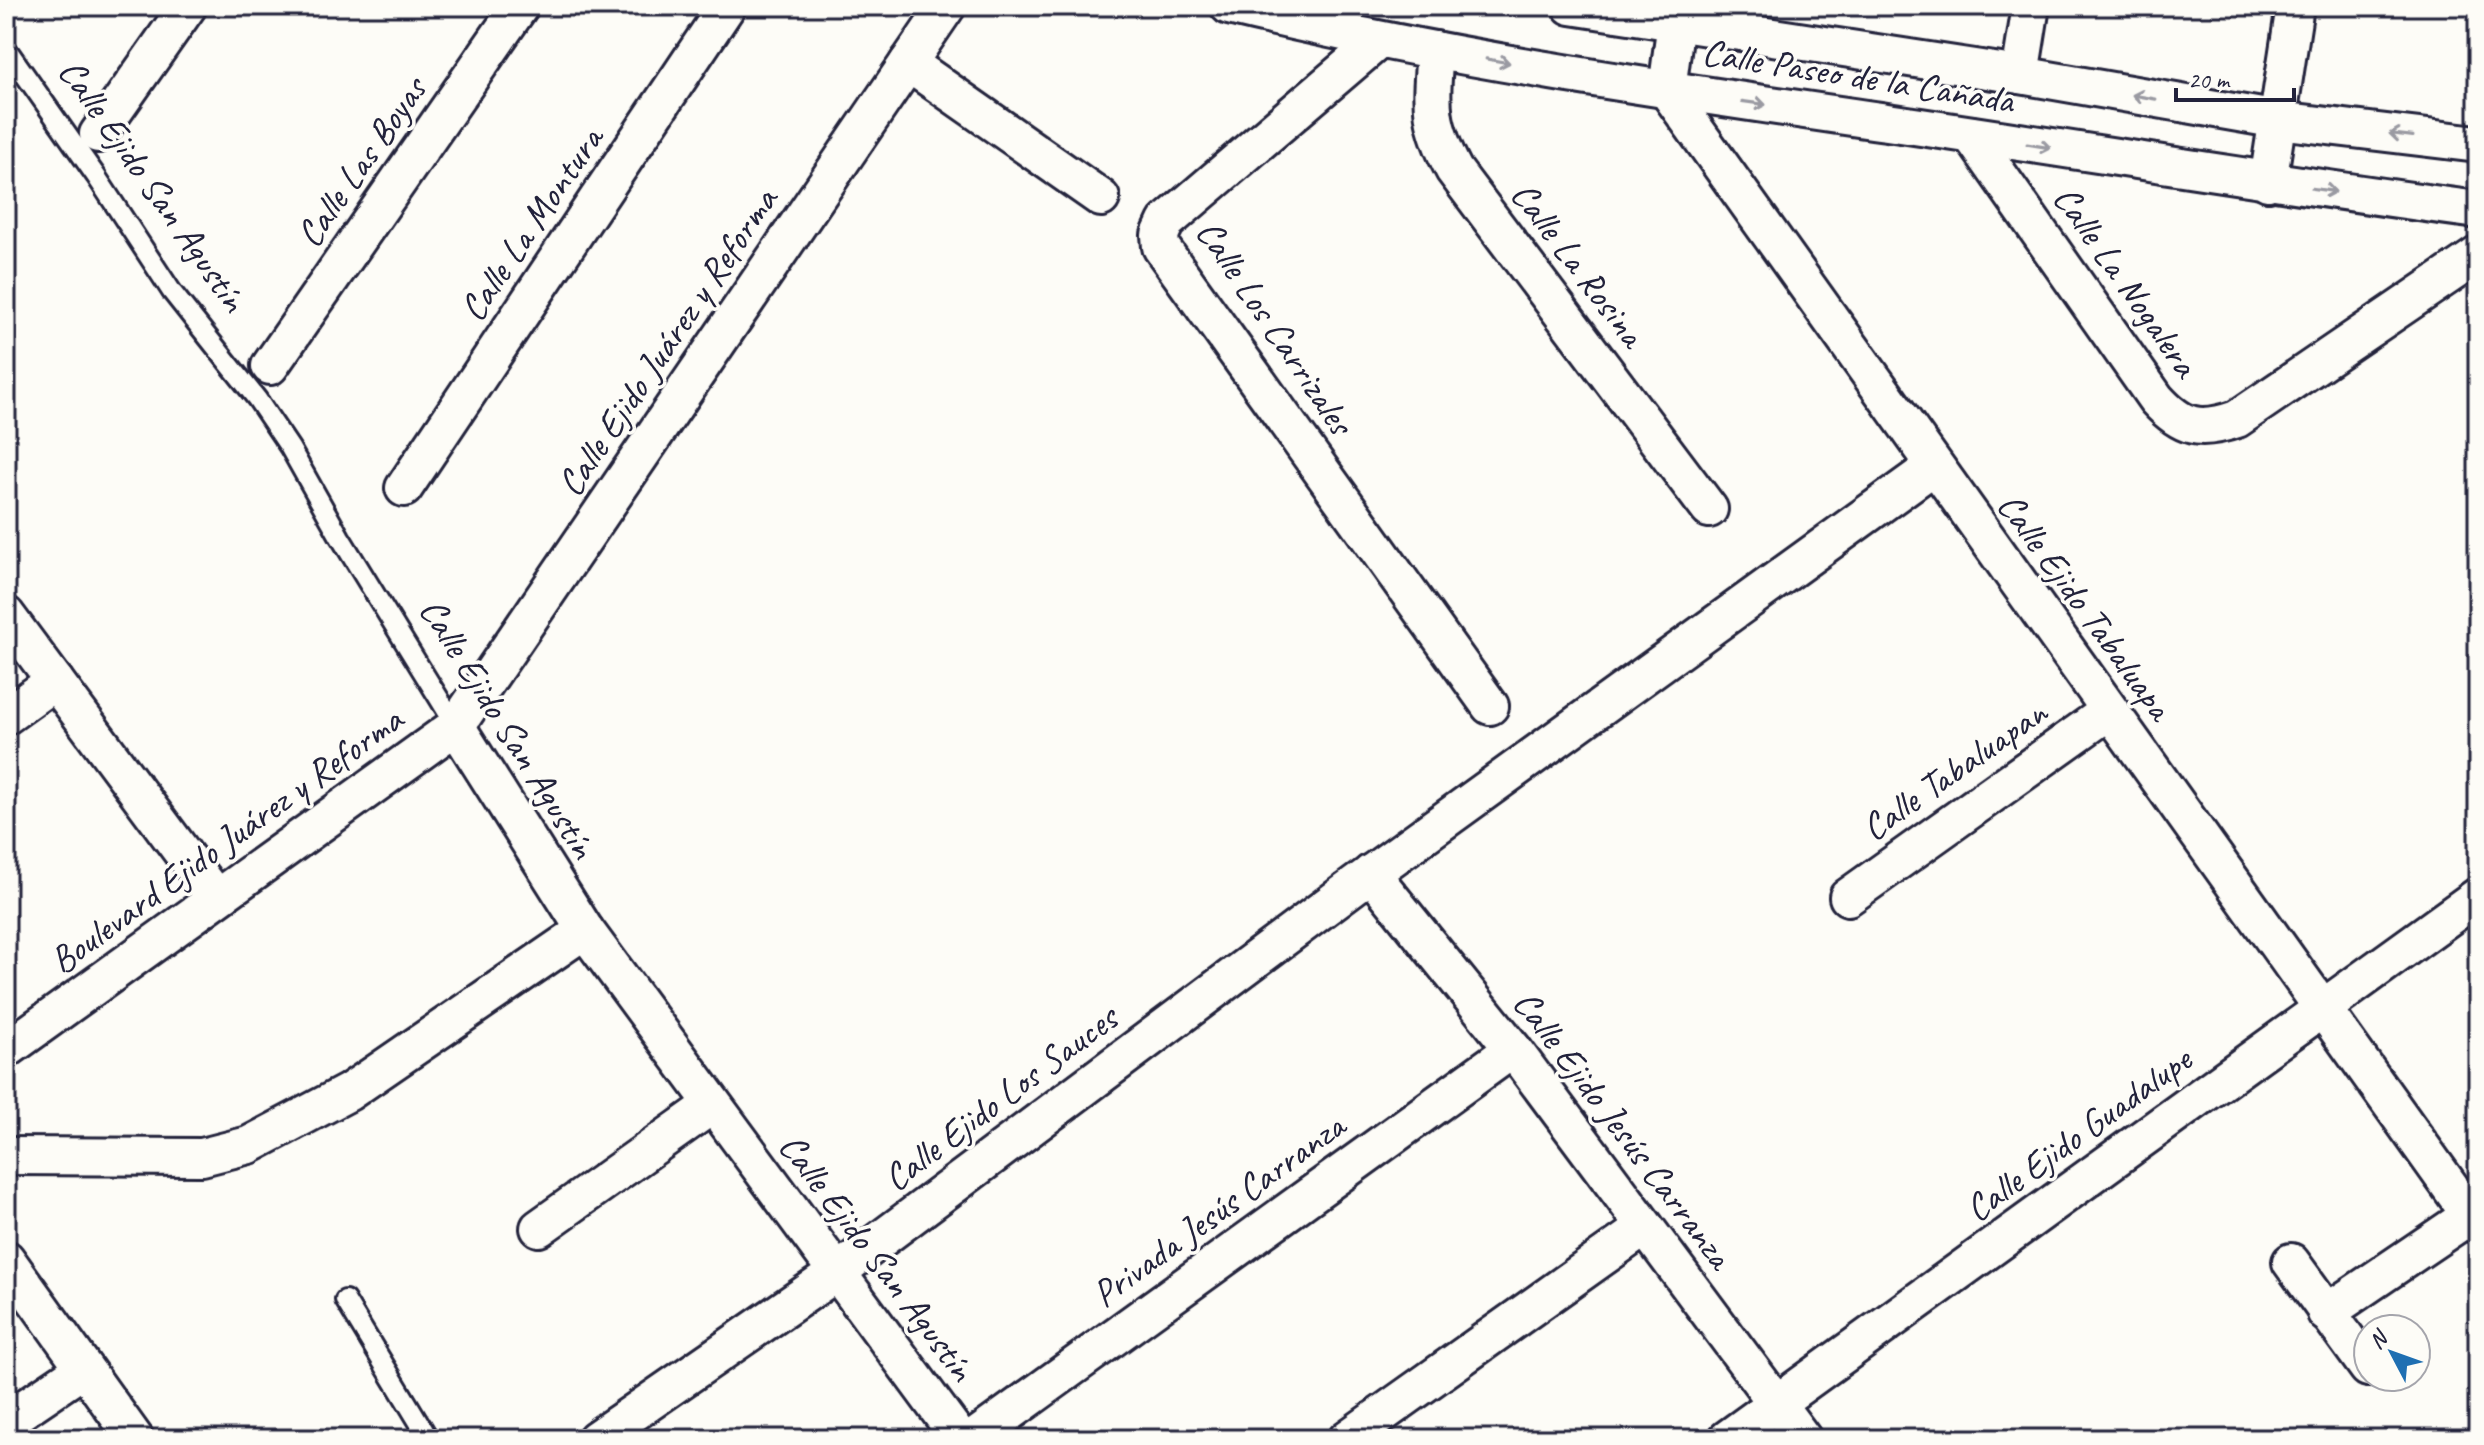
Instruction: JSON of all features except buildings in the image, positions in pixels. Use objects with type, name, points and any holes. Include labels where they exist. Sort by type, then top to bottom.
[{"type":"street","points":[[98,134],[188,6]]},
{"type":"street","name":"Calle Las Boyas","points":[[270,366],[520,6]]},
{"type":"street","name":"Calle La Montura","points":[[404,488],[727,6]]},
{"type":"street","name":"Calle Ejido Juárez y Reforma","points":[[456,726],[947,6]]},
{"type":"street","name":"Calle Paseo de la Cañada","points":[[1229,6],[1379,40],[1667,90],[2268,182],[2478,210]]},
{"type":"street","name":"Calle Paseo de la Cañada","points":[[1571,6],[1676,21],[1779,22],[2020,75],[2279,120],[2478,144]]},
{"type":"street","points":[[2020,75],[2031,6]]},
{"type":"street","points":[[2268,182],[2295,6]]},
{"type":"street","points":[[1667,90],[1676,21]]},
{"type":"street","name":"Calle Los Carrizales","points":[[1379,40],[1166,222],[1160,235],[1161,247],[1490,706]]},
{"type":"street","name":"Calle La Rosina","points":[[1435,50],[1431,105],[1437,138],[1454,170],[1709,509]]},
{"type":"street","points":[[908,63],[1101,198]]},
{"type":"street","name":"Calle Ejido Tabaluapa","points":[[1667,90],[2322,1009],[2475,1217]]},
{"type":"street","name":"Calle La Nogalera","points":[[1971,135],[2156,399],[2172,417],[2191,426],[2213,427],[2237,419],[2478,255]]},
{"type":"street","name":"Calle Ejido Los Sauces","points":[[596,1439],[836,1273],[1371,873],[1934,466]]},
{"type":"street","points":[[6,615],[216,898]]},
{"type":"street","points":[[6,716],[55,681]]},
{"type":"street","name":"Calle Tabaluapan","points":[[1848,897],[2109,711]]},
{"type":"street","name":"Boulevard Ejido Juárez y Reforma","points":[[6,1050],[456,726]]},
{"type":"street","name":"Calle Ejido San Agustín","points":[[456,726],[585,930],[960,1439]]},
{"type":"street","name":"Calle Ejido Jesús Carranza","points":[[1371,873],[1513,1049],[1803,1439]]},
{"type":"street","name":"Calle Ejido Guadalupe","points":[[1727,1439],[2478,896]]},
{"type":"street","points":[[6,1156],[202,1157],[249,1145],[349,1092],[585,930]]},
{"type":"street","name":"Privada Jesús Carranza","points":[[973,1439],[1513,1049]]},
{"type":"street","points":[[539,1228],[712,1105]]},
{"type":"street","points":[[2326,1313],[2475,1217]]},
{"type":"street","points":[[1347,1439],[1645,1227]]},
{"type":"street","points":[[6,1259],[135,1439]]},
{"type":"street","points":[[2291,1262],[2352,1347]]},
{"type":"street","points":[[6,1421],[83,1369]]},
{"type":"lane","name":"Calle Ejido San Agustín","points":[[6,48],[96,176],[172,292],[257,399],[290,448],[340,537],[456,726]]},
{"type":"lane","points":[[345,1300],[429,1439]]}]
